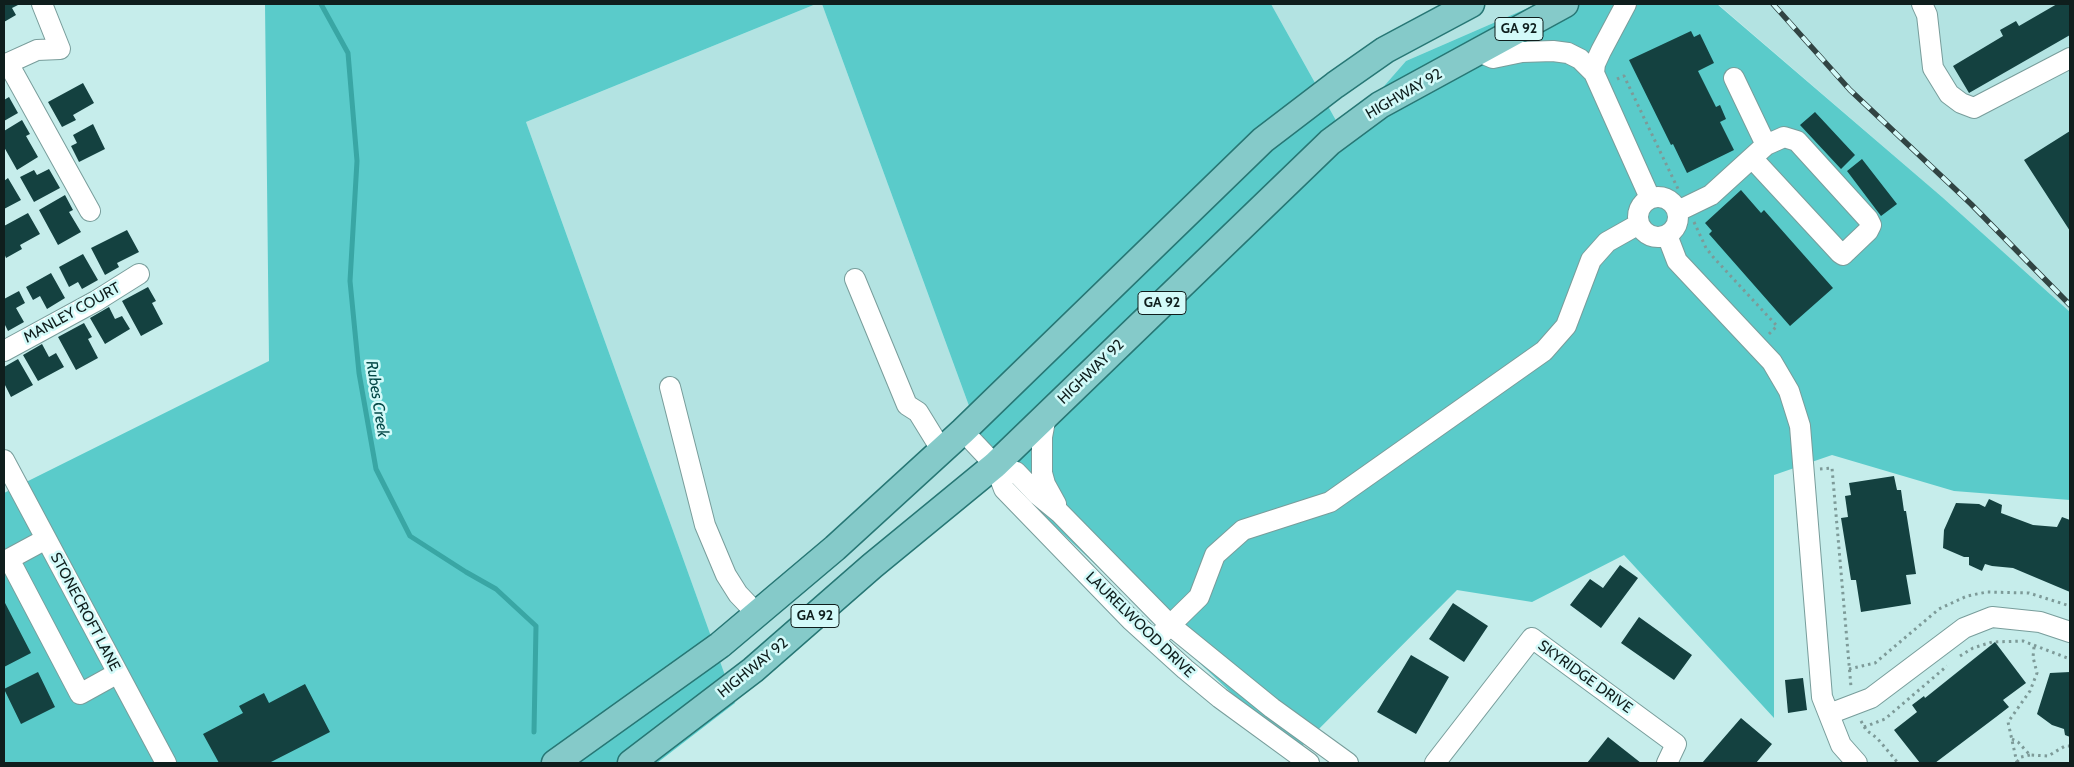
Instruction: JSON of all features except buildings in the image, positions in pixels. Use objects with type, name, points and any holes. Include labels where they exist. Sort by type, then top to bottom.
[{"type":"main road","name":"GA 92","points":[[555,763],[696,663],[758,615],[942,451],[1263,140],[1335,85],[1385,50],[1471,4]]},
{"type":"main road","name":"HIGHWAY 92","points":[[631,763],[753,670],[872,566],[996,465],[1330,142],[1380,105],[1561,5]]},
{"type":"street","points":[[42,4],[60,50],[37,50],[6,64],[90,211]]},
{"type":"street","points":[[1594,73],[1595,64],[1601,51],[1626,4]]},
{"type":"street","points":[[1922,4],[1927,15],[1933,68],[1949,94],[1961,103],[1974,108],[2070,58]]},
{"type":"street","points":[[1479,52],[1493,58],[1522,52],[1553,51],[1568,53],[1580,60],[1594,73],[1650,198]]},
{"type":"street","points":[[1678,210],[1711,195],[1759,152],[1784,137],[1796,141],[1868,218],[1871,225],[1868,231],[1843,255],[1840,253],[1759,152],[1734,78]]},
{"type":"street","points":[[1665,197],[1675,204],[1678,210],[1678,223],[1674,230],[1667,235],[1655,237],[1648,235],[1639,224],[1638,210],[1650,198],[1665,197]]},
{"type":"street","points":[[1154,641],[1199,597],[1216,555],[1243,530],[1330,502],[1544,351],[1566,326],[1591,260],[1607,242],[1639,224]]},
{"type":"street","points":[[1667,235],[1677,262],[1772,362],[1790,391],[1800,426],[1822,697],[1842,745],[1857,763]]},
{"type":"street","name":"MANLEY COURT","points":[[4,351],[96,301],[139,274]]},
{"type":"street","points":[[855,279],[907,405],[918,412],[942,451]]},
{"type":"street","points":[[670,387],[705,525],[726,575],[738,594],[758,615]]},
{"type":"street","name":"LAURELWOOD DRIVE","points":[[1046,416],[1042,437],[1042,473],[1045,484],[1060,513]]},
{"type":"street","name":"LAURELWOOD DRIVE","points":[[963,431],[996,465],[1004,489],[1131,620],[1220,698],[1309,763]]},
{"type":"street","name":"STONECROFT LANE","points":[[4,460],[166,763]]},
{"type":"street","name":"LAURELWOOD DRIVE","points":[[996,465],[1016,472],[1038,495],[1060,513],[1170,625],[1272,708],[1348,763]]},
{"type":"street","points":[[46,539],[9,560],[80,694],[118,673]]},
{"type":"street","points":[[1829,714],[1871,698],[1964,628],[1992,617],[2040,622],[2070,632]]},
{"type":"street","name":"SKYRIDGE DRIVE","points":[[1435,763],[1532,638],[1676,744],[1668,763]]},
{"type":"path","points":[[1955,659],[1972,648],[1992,642],[2023,641],[2070,659]]},
{"type":"path","points":[[2017,762],[2008,722],[2030,691],[2037,673],[2034,647]]},
{"type":"path","points":[[1864,727],[1885,719],[1948,665]]},
{"type":"path","points":[[2011,739],[2018,742],[2030,755]]},
{"type":"path","points":[[2017,762],[2021,757],[2030,755],[2048,756],[2065,746],[2070,746]]},
{"type":"shaded area","points":[[265,4],[816,4],[526,122],[735,703],[657,763],[4,763],[4,493],[269,361]]},
{"type":"shaded area","points":[[816,4],[822,4],[991,466],[735,703],[526,122]]},
{"type":"shaded area","points":[[822,4],[1271,4],[1343,133],[1406,61],[1537,4],[1717,4],[1942,197],[2070,312],[2070,500],[1954,491],[1832,455],[1774,475],[1774,718],[1624,555],[1532,602],[1457,590],[1295,753],[991,466]]},
{"type":"shaded area","points":[[1271,4],[1537,4],[1406,61],[1343,133]]},
{"type":"shaded area","points":[[1718,4],[2070,4],[2070,312],[1942,197]]},
{"type":"waterway","name":"Rubes Creek","points":[[321,4],[348,53],[357,161],[350,281],[359,373],[376,469],[410,536],[496,589],[536,626],[534,732]]},
{"type":"railway","points":[[1773,4],[1850,90],[1971,204],[2070,305]]}]
